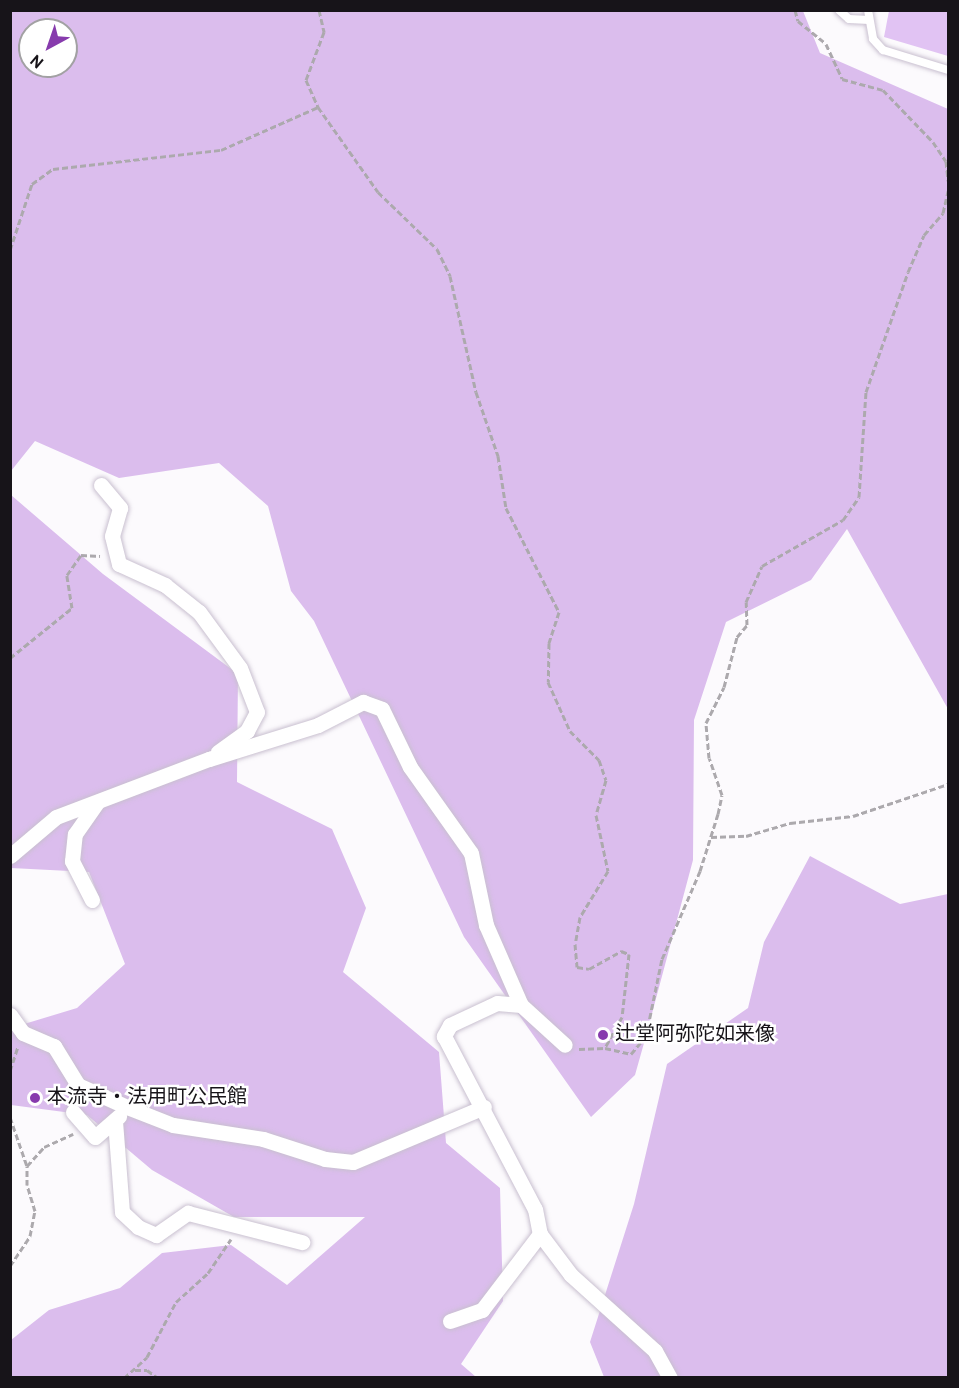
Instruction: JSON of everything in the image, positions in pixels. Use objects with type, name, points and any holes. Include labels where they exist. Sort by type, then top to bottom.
[{"type":"street","points":[[101,485],[120,508],[112,536],[114,556],[137,575],[165,585],[199,612],[240,669],[257,712],[247,731],[209,759]]},
{"type":"street","points":[[10,856],[56,818],[209,759],[318,725],[363,702],[382,709],[410,767],[471,853],[486,925],[521,1005],[565,1045]]},
{"type":"street","points":[[92,900],[72,861],[75,834],[97,802]]},
{"type":"street","points":[[521,1005],[497,1003],[450,1025],[444,1036],[484,1107],[536,1209],[540,1234],[572,1275],[655,1351],[670,1377]]},
{"type":"street","points":[[10,1016],[23,1034],[54,1046],[78,1084],[128,1107],[173,1125],[263,1139],[325,1159],[353,1162],[484,1107]]},
{"type":"street","points":[[73,1112],[95,1137],[128,1107]]},
{"type":"street","points":[[115,1121],[122,1212],[138,1227],[156,1235],[188,1213],[302,1242]]},
{"type":"street","points":[[450,1321],[482,1310],[512,1277],[540,1234]]},
{"type":"lane","points":[[839,10],[849,19],[869,20]]},
{"type":"lane","points":[[868,10],[873,39],[883,50],[948,70]]},
{"type":"path","points":[[319,10],[324,32],[306,80],[318,107],[378,192],[412,220],[445,267],[478,401],[498,456],[506,508],[558,612],[549,643],[548,682],[570,731],[599,760],[606,780],[596,815],[608,871],[580,917],[577,967],[589,969],[621,951],[629,954],[622,1017],[605,1048]]},
{"type":"path","points":[[795,10],[798,21],[826,44],[842,79],[883,90],[933,142],[946,161],[948,181]]},
{"type":"path","points":[[10,250],[32,184],[53,169],[221,150],[318,107]]},
{"type":"path","points":[[565,1045],[585,1050],[605,1048],[631,1054],[646,1035],[662,959],[711,837],[722,795],[709,758],[706,723],[724,687],[737,637],[747,625],[746,602],[762,566],[843,520],[859,497],[866,392],[908,272],[924,235],[943,213],[948,190]]},
{"type":"path","points":[[10,658],[72,608],[67,575],[81,555],[114,556]]},
{"type":"path","points":[[711,837],[746,836],[790,823],[853,816],[948,784]]},
{"type":"path","points":[[10,1071],[23,1034]]},
{"type":"path","points":[[27,1166],[44,1147],[73,1135],[73,1112]]},
{"type":"path","points":[[10,1118],[27,1166],[27,1185],[36,1211],[30,1236],[10,1266]]},
{"type":"path","points":[[124,1377],[133,1370],[167,1326],[176,1302],[208,1273],[241,1226]]},
{"type":"path","points":[[133,1370],[147,1370],[158,1377]]},
{"type":"shaded area","points":[[11,11],[803,11],[820,53],[948,109],[948,709],[847,529],[811,580],[726,622],[694,720],[693,860],[646,1036],[635,1075],[591,1117],[464,937],[314,621],[291,591],[268,506],[219,463],[119,478],[35,441],[11,471]]},
{"type":"shaded area","points":[[889,11],[948,11],[948,56],[884,37]]},
{"type":"shaded area","points":[[11,495],[103,574],[238,674],[237,782],[332,829],[366,908],[343,972],[439,1052],[446,1143],[500,1188],[503,1301],[461,1364],[476,1377],[11,1377],[11,1340],[49,1310],[120,1288],[162,1253],[231,1245],[287,1285],[365,1217],[234,1217],[152,1170],[87,1115],[11,1105],[11,1028],[77,1008],[125,964],[89,872],[11,868]]},
{"type":"shaded area","points":[[810,856],[900,904],[948,894],[948,1377],[604,1377],[590,1342],[634,1204],[667,1064],[748,1008],[764,942]]},
{"type":"place","name":"辻堂阿弥陀如来像","points":[[603,1035]]},
{"type":"place","name":"本流寺・法用町公民館","points":[[35,1098]]}]
